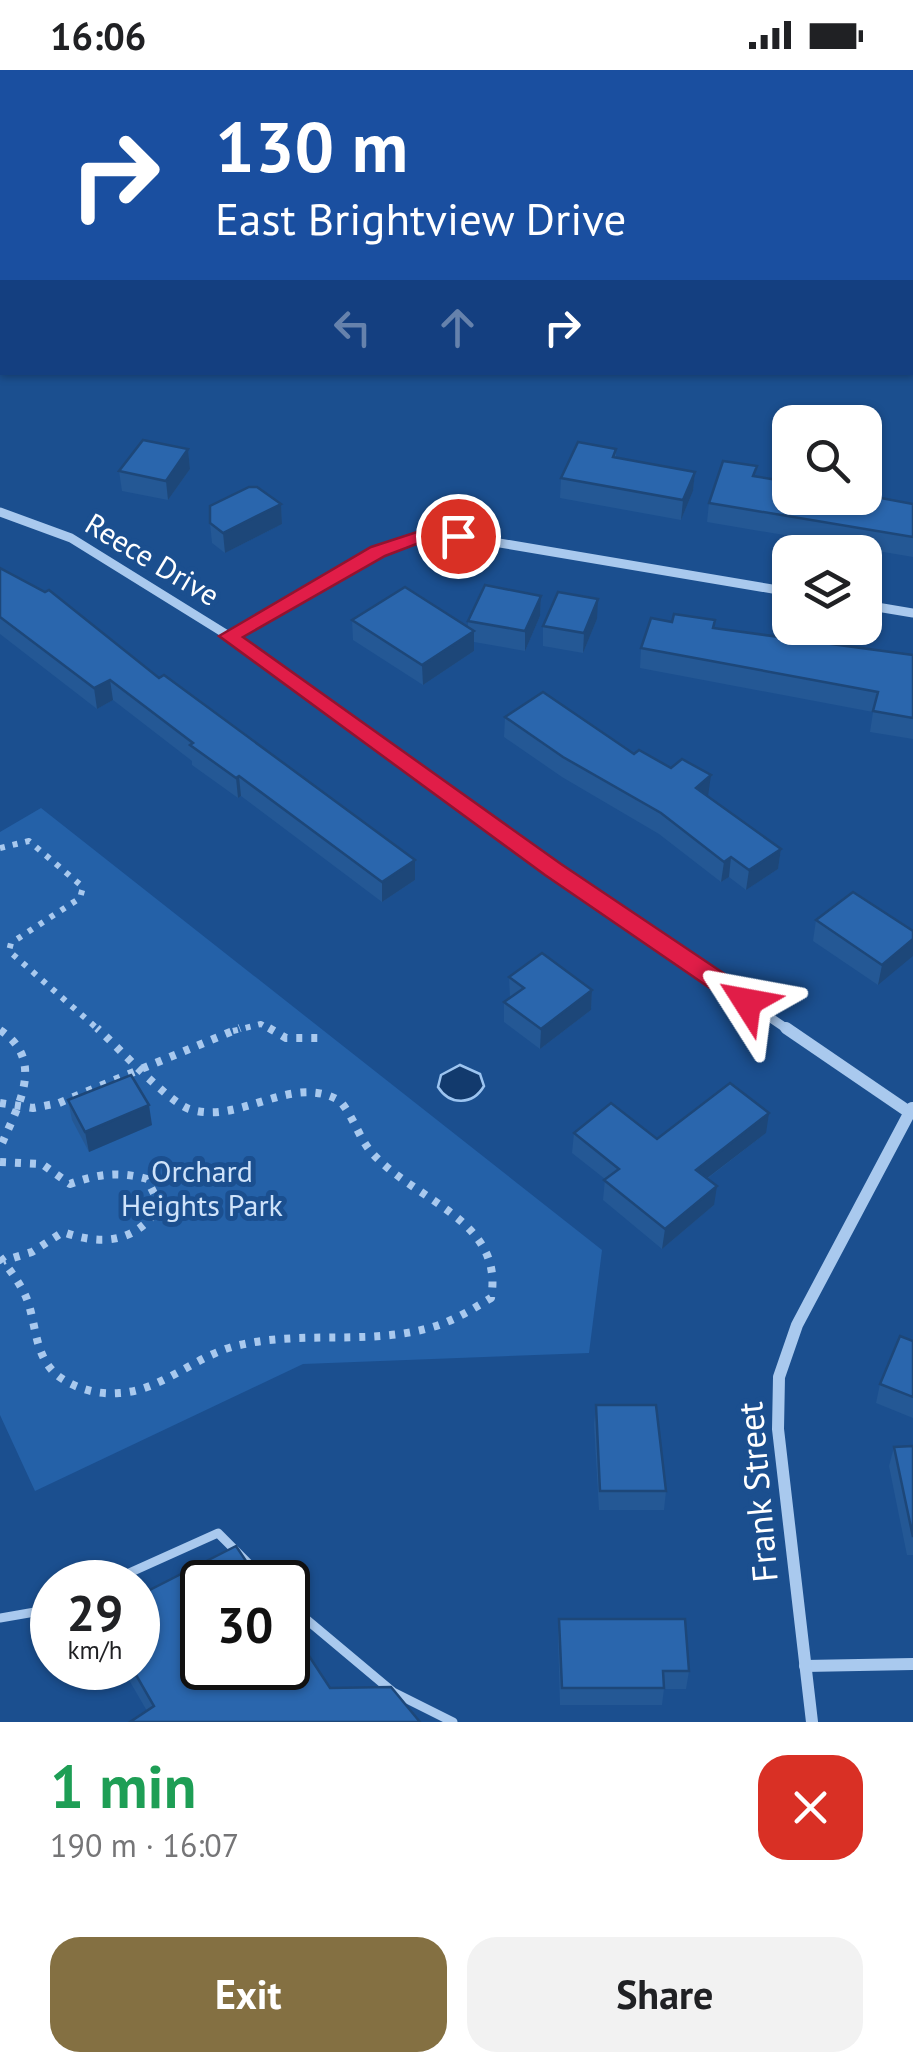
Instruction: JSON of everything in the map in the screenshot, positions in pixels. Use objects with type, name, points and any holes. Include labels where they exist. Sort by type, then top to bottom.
[{"type":"street","name":"Reece Drive","points":[[0,512],[72,538],[229,636],[553,870],[911,1110]]},
{"type":"street","points":[[229,636],[378,552],[417,538],[458,536],[772,589]]},
{"type":"street","points":[[882,608],[913,613]]},
{"type":"street","name":"Frank Street","points":[[812,1722],[778,1429],[779,1377],[797,1325],[911,1110]]},
{"type":"street","points":[[805,1666],[913,1664]]},
{"type":"lane","points":[[157,1560],[218,1532],[245,1560]]},
{"type":"lane","points":[[0,1618],[30,1612]]},
{"type":"lane","points":[[310,1622],[393,1692],[453,1722]]},
{"type":"path","points":[[0,848],[29,841],[83,887],[80,898],[10,943],[8,951],[144,1069],[156,1088],[184,1106],[211,1112],[245,1110],[292,1094],[321,1093],[338,1099],[374,1156],[488,1251],[496,1272],[491,1298],[464,1319],[425,1332],[273,1338],[227,1348],[146,1390],[119,1394],[81,1388],[54,1374],[37,1351],[22,1288],[1,1259],[32,1252],[63,1232],[102,1244],[141,1231],[160,1206],[156,1190],[147,1179],[132,1174],[111,1171],[70,1184],[42,1164],[0,1162]]},
{"type":"path","points":[[0,1103],[16,1107],[59,1103],[260,1024],[286,1038],[326,1038]]},
{"type":"path","points":[[0,1030],[14,1036],[28,1060],[0,1148]]},
{"type":"green space","name":"Orchard Heights Park","points":[[41,808],[602,1250],[589,1353],[303,1364],[35,1491],[0,1415],[0,832]]},
{"type":"shaded area","points":[[460,1065],[480,1074],[484,1086],[474,1097],[461,1101],[449,1098],[438,1087],[441,1075]]},
{"type":"building","points":[[143,440],[188,449],[166,481],[119,471]]},
{"type":"building","points":[[578,442],[616,449],[613,457],[695,472],[683,500],[561,478]]},
{"type":"building","points":[[723,461],[757,466],[753,476],[772,479],[772,514],[709,503]]},
{"type":"building","points":[[257,487],[281,504],[223,533],[210,523],[210,506]]},
{"type":"building","points":[[882,498],[913,504],[913,537],[781,515],[882,515]]},
{"type":"building","points":[[0,568],[45,592],[49,590],[159,678],[164,675],[415,860],[382,882],[239,776],[236,778],[190,745],[193,743],[110,680],[94,688],[0,617]]},
{"type":"building","points":[[485,585],[541,596],[525,631],[468,621]]},
{"type":"building","points":[[405,587],[474,631],[422,665],[352,620]]},
{"type":"building","points":[[558,592],[598,599],[584,633],[543,626]]},
{"type":"building","points":[[674,614],[715,620],[713,628],[772,636],[772,645],[839,645],[913,655],[913,718],[873,711],[878,692],[641,648],[651,618],[672,622]]},
{"type":"building","points":[[543,692],[634,754],[639,750],[671,768],[682,759],[711,775],[696,788],[781,849],[749,870],[731,857],[724,862],[661,813],[563,757],[505,717]]},
{"type":"building","points":[[853,892],[913,931],[913,939],[882,965],[816,920]]},
{"type":"building","points":[[542,953],[592,990],[541,1029],[504,1002],[524,988],[509,977]]},
{"type":"building","points":[[131,1075],[149,1105],[85,1132],[68,1100]]},
{"type":"building","points":[[730,1083],[769,1113],[696,1170],[717,1186],[665,1229],[604,1180],[619,1169],[574,1133],[611,1103],[657,1139]]},
{"type":"building","points":[[900,1336],[913,1341],[913,1397],[880,1384]]},
{"type":"building","points":[[596,1405],[656,1405],[666,1491],[600,1491]]},
{"type":"building","points":[[913,1446],[913,1537],[894,1447]]},
{"type":"building","points":[[236,1546],[245,1560],[209,1560]]},
{"type":"building","points":[[180,1575],[180,1690],[310,1690],[310,1658],[330,1688],[391,1687],[420,1722],[130,1722],[154,1706],[145,1690],[160,1690],[160,1585]]},
{"type":"building","points":[[559,1619],[685,1619],[689,1671],[663,1671],[664,1688],[562,1688]]},
{"type":"route","points":[[458,536],[417,538],[378,552],[229,636],[553,870],[747,1002]]}]
